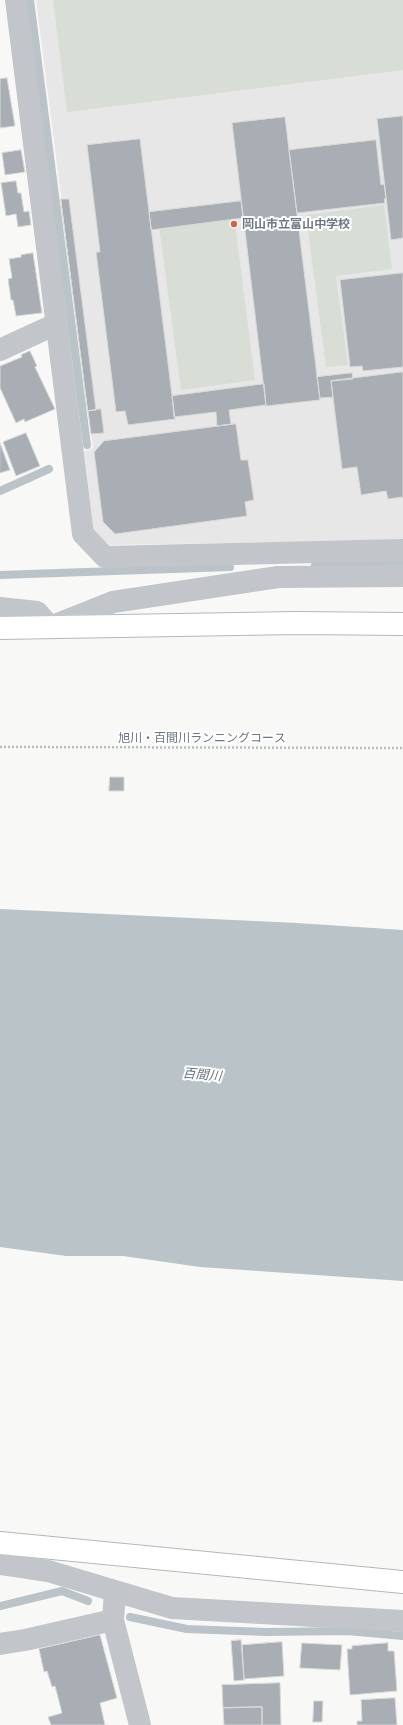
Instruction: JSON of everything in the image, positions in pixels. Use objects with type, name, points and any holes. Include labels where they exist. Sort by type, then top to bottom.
[{"type":"street","points":[[16,0],[83,534],[105,556],[403,550]]},
{"type":"street","points":[[0,350],[56,324]]},
{"type":"street","points":[[278,552],[278,577]]},
{"type":"street","points":[[50,627],[113,602],[278,577],[403,576]]},
{"type":"street","points":[[0,608],[37,612],[50,627]]},
{"type":"street","points":[[0,628],[403,624]]},
{"type":"street","points":[[0,1543],[403,1582]]},
{"type":"street","points":[[0,1564],[48,1571],[172,1608],[403,1621]]},
{"type":"street","points":[[115,1592],[113,1620],[140,1725]]},
{"type":"street","points":[[0,1644],[25,1640],[113,1620]]},
{"type":"path","name":"旭川・百間川ランニングコース","points":[[0,747],[403,748]]},
{"type":"shaded area","name":"岡山市立富山中学校","points":[[36,0],[403,0],[403,540],[110,545],[94,533],[84,451],[93,448]]},
{"type":"shaded area","points":[[53,0],[403,0],[403,70],[67,112]]},
{"type":"shaded area","points":[[384,205],[392,269],[336,276],[348,365],[326,367],[306,215]]},
{"type":"shaded area","points":[[234,216],[255,380],[181,390],[159,226]]},
{"type":"water","name":"百間川","points":[[0,909],[297,923],[403,930],[403,1281],[200,1267],[123,1256],[66,1256],[0,1247]]},
{"type":"building","points":[[7,78],[15,126],[0,128],[0,79]]},
{"type":"building","points":[[403,116],[403,238],[391,240],[377,119]]},
{"type":"building","points":[[285,117],[320,400],[266,406],[232,123]]},
{"type":"building","points":[[140,139],[175,419],[128,425],[125,411],[116,412],[96,252],[100,252],[87,145]]},
{"type":"building","points":[[376,140],[381,185],[384,184],[386,199],[384,199],[385,203],[297,213],[289,150]]},
{"type":"building","points":[[21,150],[25,172],[5,175],[2,153]]},
{"type":"building","points":[[16,181],[18,193],[21,193],[24,212],[29,211],[31,225],[18,227],[16,214],[6,216],[1,183]]},
{"type":"building","points":[[61,199],[69,199],[96,410],[88,411]]},
{"type":"building","points":[[241,201],[243,218],[151,230],[149,212]]},
{"type":"building","points":[[33,253],[42,313],[16,316],[13,300],[11,300],[8,279],[12,278],[9,259]]},
{"type":"building","points":[[403,273],[403,367],[363,371],[362,366],[350,367],[340,280]]},
{"type":"building","points":[[30,351],[37,366],[35,367],[55,409],[25,422],[24,419],[16,423],[0,388],[0,366],[22,357],[21,355]]},
{"type":"building","points":[[403,372],[403,497],[388,499],[386,491],[361,495],[357,467],[342,469],[331,381]]},
{"type":"building","points":[[352,373],[353,379],[331,381],[333,397],[320,398],[317,377]]},
{"type":"building","points":[[264,384],[266,405],[229,410],[231,424],[217,426],[216,412],[174,417],[172,396]]},
{"type":"building","points":[[101,409],[104,433],[91,434],[88,411]]},
{"type":"building","points":[[236,424],[241,460],[248,460],[254,500],[245,502],[247,516],[115,534],[103,522],[94,452],[104,441]]},
{"type":"building","points":[[26,433],[40,466],[16,476],[3,442]]},
{"type":"building","points":[[0,443],[10,470],[0,473]]},
{"type":"building","points":[[110,777],[124,777],[124,791],[109,791]]},
{"type":"building","points":[[100,1635],[117,1698],[100,1703],[105,1725],[51,1725],[48,1717],[62,1713],[55,1686],[52,1687],[47,1671],[44,1672],[39,1649]]},
{"type":"building","points":[[241,1640],[244,1680],[234,1681],[231,1641]]},
{"type":"building","points":[[282,1642],[284,1676],[244,1679],[242,1645]]},
{"type":"building","points":[[302,1643],[342,1645],[340,1670],[300,1668]]},
{"type":"building","points":[[388,1643],[388,1651],[394,1651],[397,1691],[350,1695],[347,1649],[352,1649],[352,1646]]},
{"type":"building","points":[[280,1683],[281,1725],[262,1725],[262,1707],[223,1708],[222,1685]]},
{"type":"building","points":[[395,1698],[397,1725],[357,1725],[357,1721],[362,1721],[361,1700]]},
{"type":"building","points":[[314,1701],[323,1701],[322,1722],[313,1722]]},
{"type":"building","points":[[262,1707],[262,1725],[224,1725],[223,1708]]},
{"type":"waterway","points":[[30,0],[87,445]]},
{"type":"waterway","points":[[0,491],[49,469]]},
{"type":"waterway","points":[[315,565],[403,562]]},
{"type":"waterway","points":[[0,575],[230,567]]},
{"type":"waterway","points":[[0,1606],[62,1591],[88,1601]]},
{"type":"waterway","points":[[130,1617],[187,1629],[266,1632],[347,1631],[403,1636]]},
{"type":"place","name":"岡山市立富山中学校","points":[[234,224]]}]
